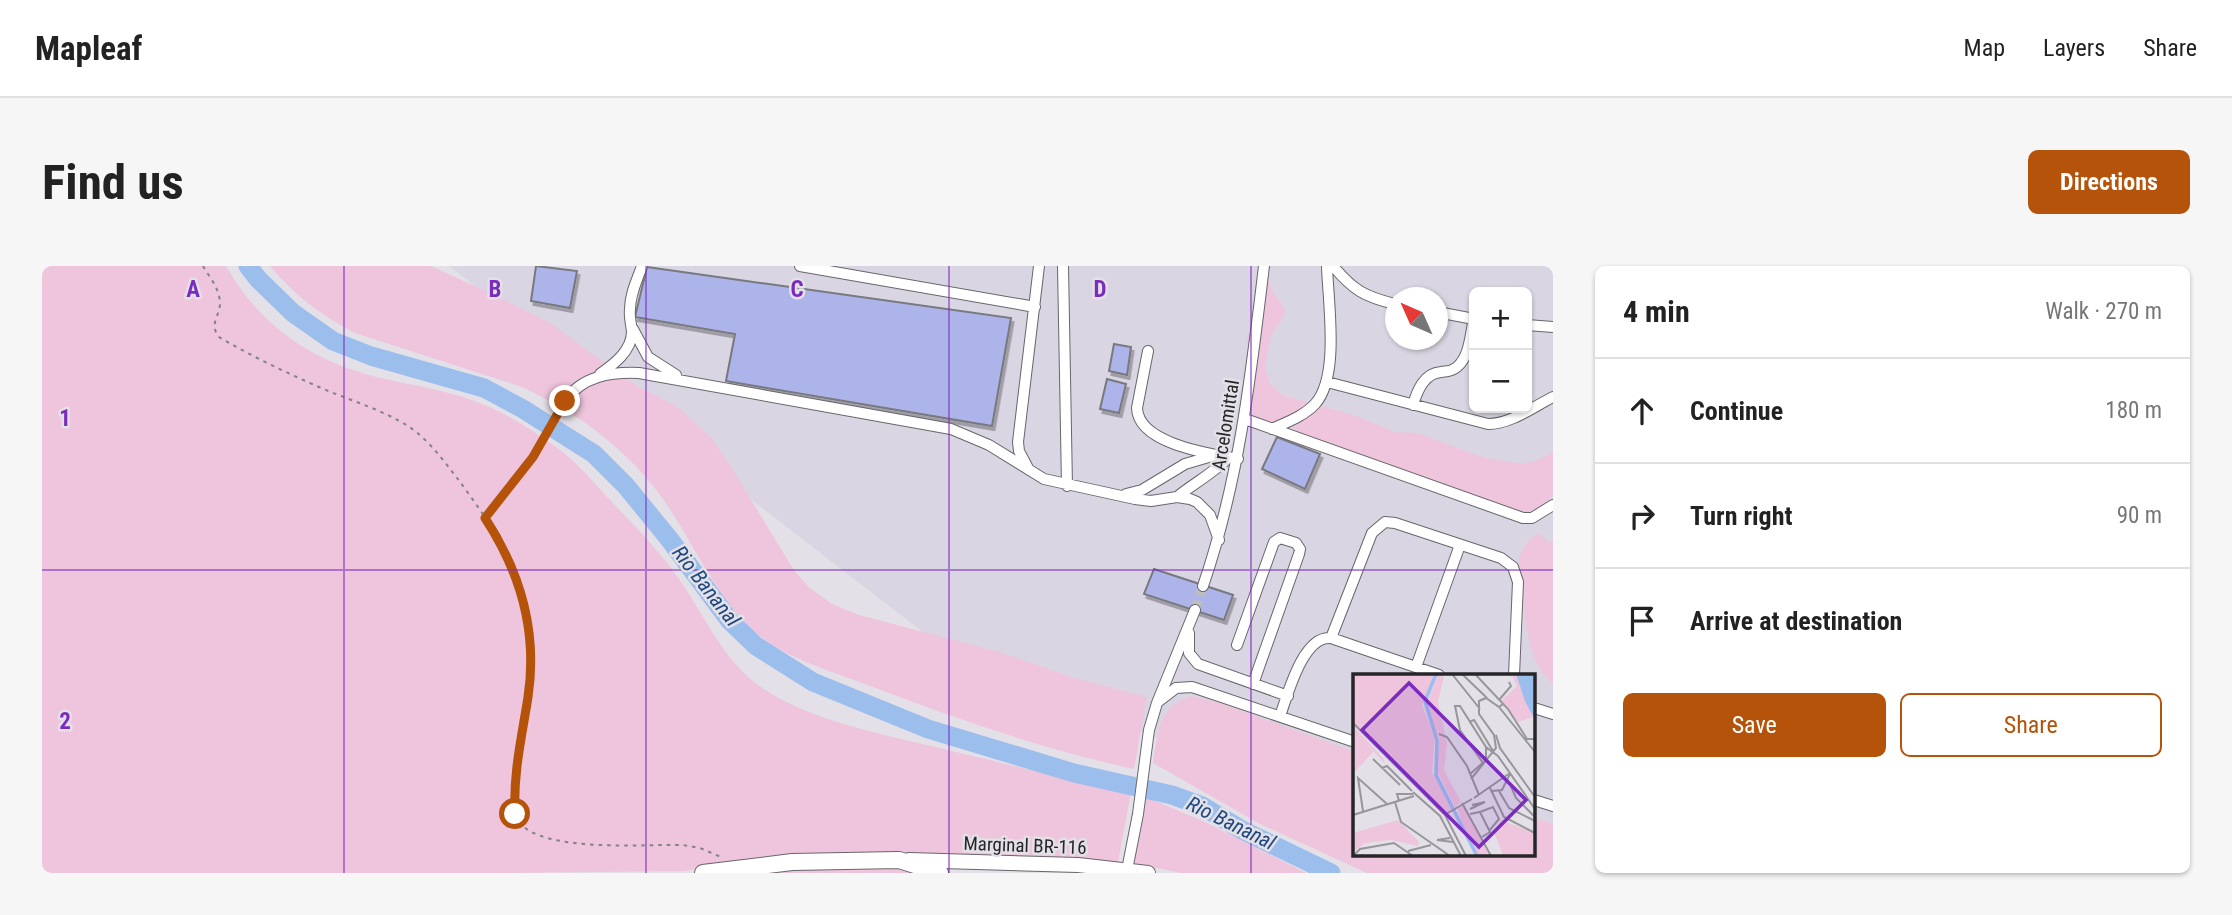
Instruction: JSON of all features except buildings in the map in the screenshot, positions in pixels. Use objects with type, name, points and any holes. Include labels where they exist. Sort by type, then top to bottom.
[{"type":"highway","points":[[703,873],[792,862],[899,860],[940,873]]},
{"type":"main road","name":"Marginal BR-116","points":[[899,860],[1078,865],[1148,873]]},
{"type":"street","points":[[596,377],[622,355],[632,335],[629,310],[642,266]]},
{"type":"street","points":[[800,266],[1035,307]]},
{"type":"street","points":[[1031,472],[1024,463],[1018,442],[1039,266]]},
{"type":"street","points":[[1063,266],[1067,486]]},
{"type":"street","name":"Arcelomittal","points":[[1203,586],[1219,540],[1233,458],[1245,419],[1264,266]]},
{"type":"street","points":[[1272,429],[1313,407],[1327,382],[1330,356],[1330,266]]},
{"type":"street","points":[[1330,266],[1353,289],[1385,302]]},
{"type":"street","points":[[1448,314],[1469,318]]},
{"type":"street","points":[[631,324],[641,348],[648,357],[687,381]]},
{"type":"street","points":[[1532,325],[1553,327]]},
{"type":"street","points":[[1413,405],[1420,386],[1427,379],[1438,372],[1453,370],[1462,362],[1469,342]]},
{"type":"street","points":[[1148,351],[1137,408],[1140,422],[1149,432],[1161,439],[1212,456],[1233,458]]},
{"type":"street","points":[[565,401],[578,385],[596,377],[639,373],[951,429],[989,445],[1044,479],[1067,486],[1152,501],[1190,499],[1202,507],[1214,523],[1219,540]]},
{"type":"street","points":[[1327,382],[1471,421],[1493,424],[1512,418],[1553,397]]},
{"type":"street","points":[[1245,419],[1523,518],[1532,518],[1553,505]]},
{"type":"street","points":[[1115,495],[1142,490],[1185,464],[1212,456]]},
{"type":"street","points":[[1177,498],[1191,485],[1233,458]]},
{"type":"street","points":[[1331,638],[1369,538],[1380,525],[1390,522],[1506,560],[1515,571],[1518,582],[1514,674]]},
{"type":"street","points":[[1237,645],[1274,542],[1280,538],[1296,543],[1300,549],[1299,554],[1253,684]]},
{"type":"street","points":[[1416,667],[1460,545]]},
{"type":"street","points":[[1126,870],[1138,814],[1149,730],[1157,703],[1195,610]]},
{"type":"street","points":[[1189,628],[1189,653],[1194,662],[1287,696]]},
{"type":"street","points":[[1280,716],[1309,648],[1319,639],[1331,638],[1436,674]]},
{"type":"street","points":[[1157,703],[1175,689],[1186,687],[1353,741]]},
{"type":"street","points":[[1535,708],[1553,714]]},
{"type":"street","points":[[1535,800],[1553,806]]},
{"type":"path","points":[[203,266],[217,288],[220,302],[214,322],[219,337],[319,387],[404,423],[426,441],[446,464],[485,518],[509,558],[519,584],[530,640],[528,695],[514,794],[518,821],[538,835],[551,840],[577,844],[683,845],[700,848],[740,867]]},
{"type":"path","points":[[485,518],[533,457],[565,401]]},
{"type":"shaded area","points":[[42,266],[226,266],[252,304],[268,320],[284,334],[322,357],[365,374],[466,398],[511,418],[568,457],[638,529],[675,573],[722,647],[745,674],[760,686],[797,707],[859,728],[1131,792],[1118,862],[1002,856],[736,862],[684,871],[42,873]]},
{"type":"shaded area","points":[[270,266],[431,266],[549,322],[632,383],[676,406],[712,439],[795,572],[810,588],[832,604],[859,615],[996,651],[1075,678],[1147,697],[1134,769],[1065,752],[963,720],[819,667],[777,648],[739,616],[715,584],[674,515],[649,481],[616,447],[580,419],[519,386],[355,333],[309,304]]},
{"type":"shaded area","points":[[449,266],[1553,266],[1553,873],[1535,855],[1535,674],[1353,674],[1353,813],[964,664]]},
{"type":"shaded area","points":[[1267,271],[1271,288],[1285,310],[1270,338],[1265,368],[1270,384],[1282,395],[1356,416],[1395,432],[1417,433],[1486,458],[1523,464],[1553,452],[1553,495],[1540,508],[1523,516],[1503,516],[1469,505],[1395,467],[1300,433],[1289,424],[1269,425],[1255,418],[1250,407],[1247,339]]},
{"type":"shaded area","points":[[1538,533],[1549,543],[1553,540],[1553,683],[1544,674],[1531,649],[1519,562],[1524,548]]},
{"type":"shaded area","points":[[1191,696],[1223,704],[1353,751],[1353,856],[1535,856],[1535,818],[1553,824],[1553,873],[1367,873],[1260,824],[1153,763],[1161,722],[1171,707]]},
{"type":"shaded area","points":[[1146,797],[1205,822],[1306,873],[1181,873],[1133,863]]},
{"type":"shaded area","points":[[895,867],[927,873],[729,873],[755,869]]},
{"type":"waterway","name":"Rio Bananal","points":[[248,266],[293,313],[333,341],[371,356],[484,388],[594,454],[626,486],[670,540],[730,621],[756,646],[813,682],[928,729],[1074,773],[1172,795],[1202,806],[1242,830],[1331,873]]},
{"type":"tunnel","points":[[1195,610],[1203,586]]},
{"type":"route","points":[[515,814],[517,758],[528,695],[530,640],[519,584],[509,558],[485,518],[533,457],[565,401]]}]
